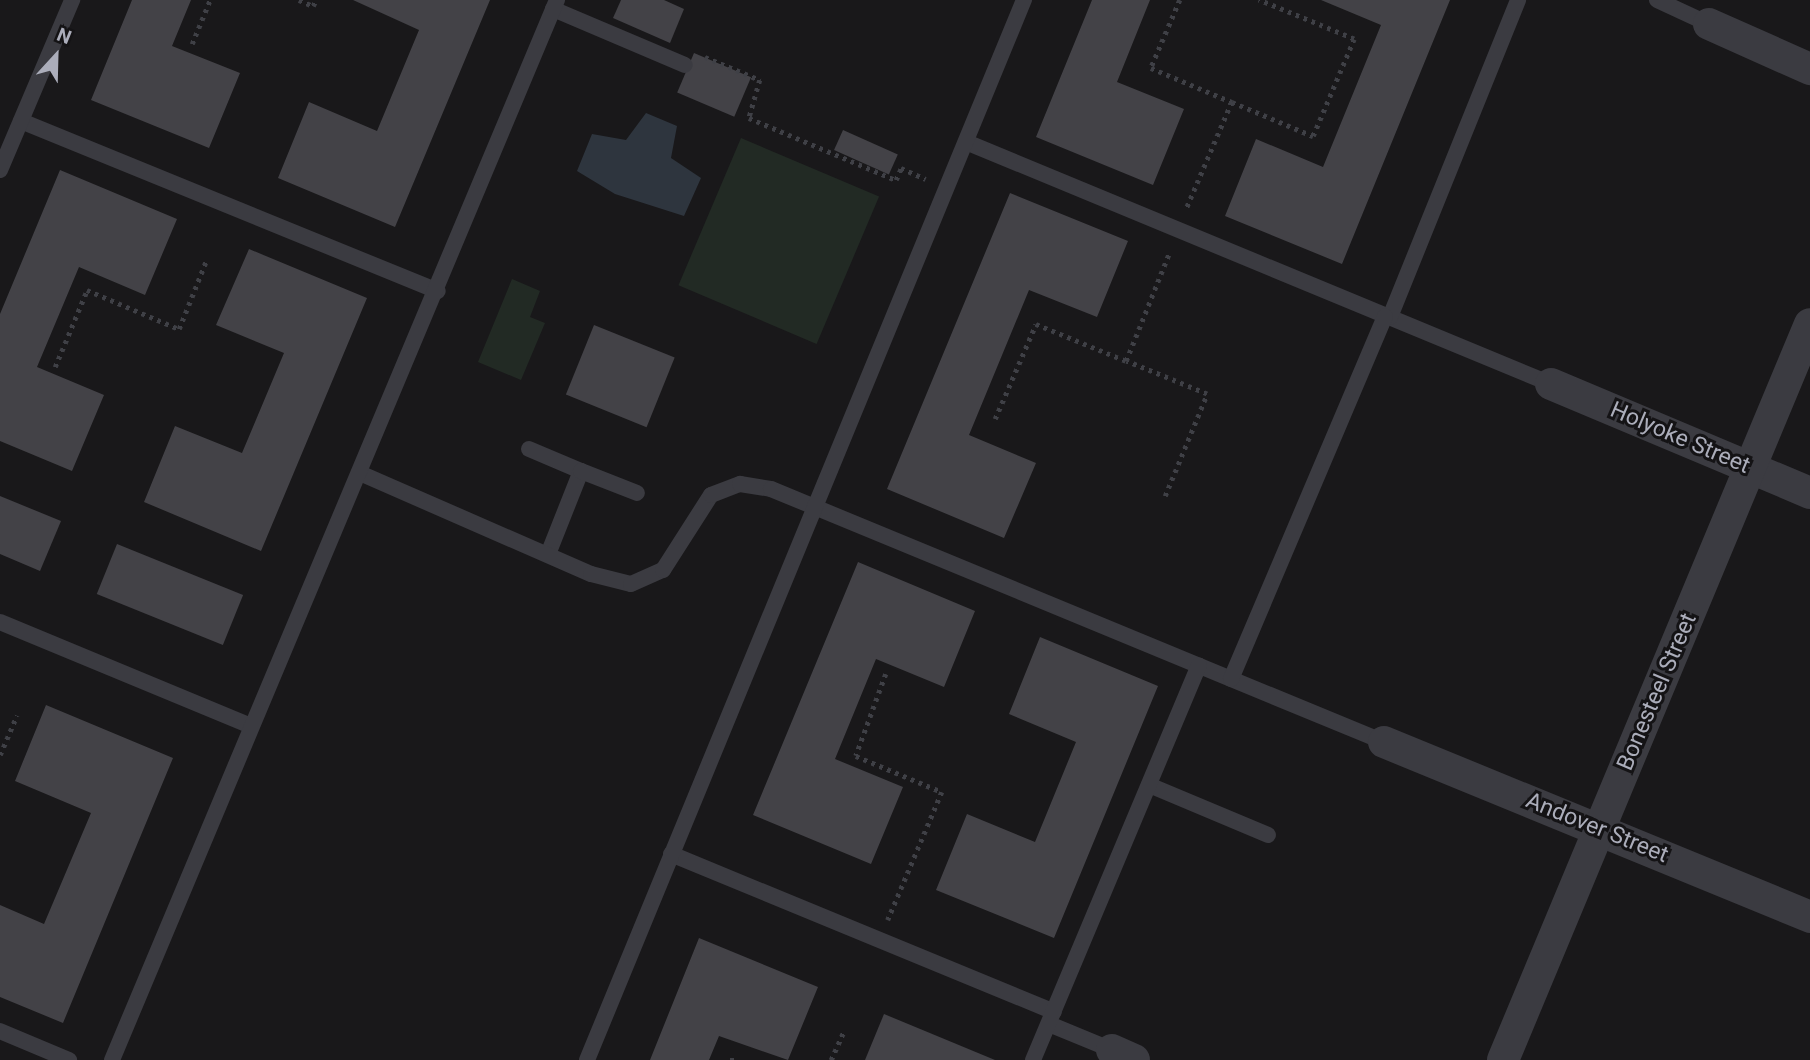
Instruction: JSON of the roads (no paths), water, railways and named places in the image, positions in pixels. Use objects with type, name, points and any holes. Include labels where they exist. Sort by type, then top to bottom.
[{"type":"street","points":[[1709,24],[1810,69]]},
{"type":"street","name":"Bonesteel Street","points":[[1503,1060],[1810,324]]},
{"type":"street","name":"Holyoke Street","points":[[1551,384],[1810,493]]},
{"type":"street","name":"Andover Street","points":[[1384,742],[1600,828],[1810,917]]},
{"type":"lane","points":[[0,170],[72,0]]},
{"type":"lane","points":[[587,1060],[1024,0]]},
{"type":"lane","points":[[1231,679],[1387,316],[1518,0]]},
{"type":"lane","points":[[1657,0],[1709,24]]},
{"type":"lane","points":[[112,1060],[251,726],[362,474],[555,4],[685,65]]},
{"type":"lane","points":[[21,121],[438,290]]},
{"type":"lane","points":[[966,142],[1551,384]]},
{"type":"lane","points":[[529,449],[637,493]]},
{"type":"lane","points":[[549,552],[581,471]]},
{"type":"lane","points":[[362,474],[631,584],[663,570],[702,505],[726,487],[756,485],[815,506],[1384,742]]},
{"type":"lane","points":[[0,622],[251,726]]},
{"type":"lane","points":[[1033,1060],[1199,666]]},
{"type":"lane","points":[[1149,785],[1268,835]]},
{"type":"lane","points":[[671,855],[880,940],[1051,1018],[1123,1055]]},
{"type":"lane","points":[[0,1031],[69,1060]]}]
